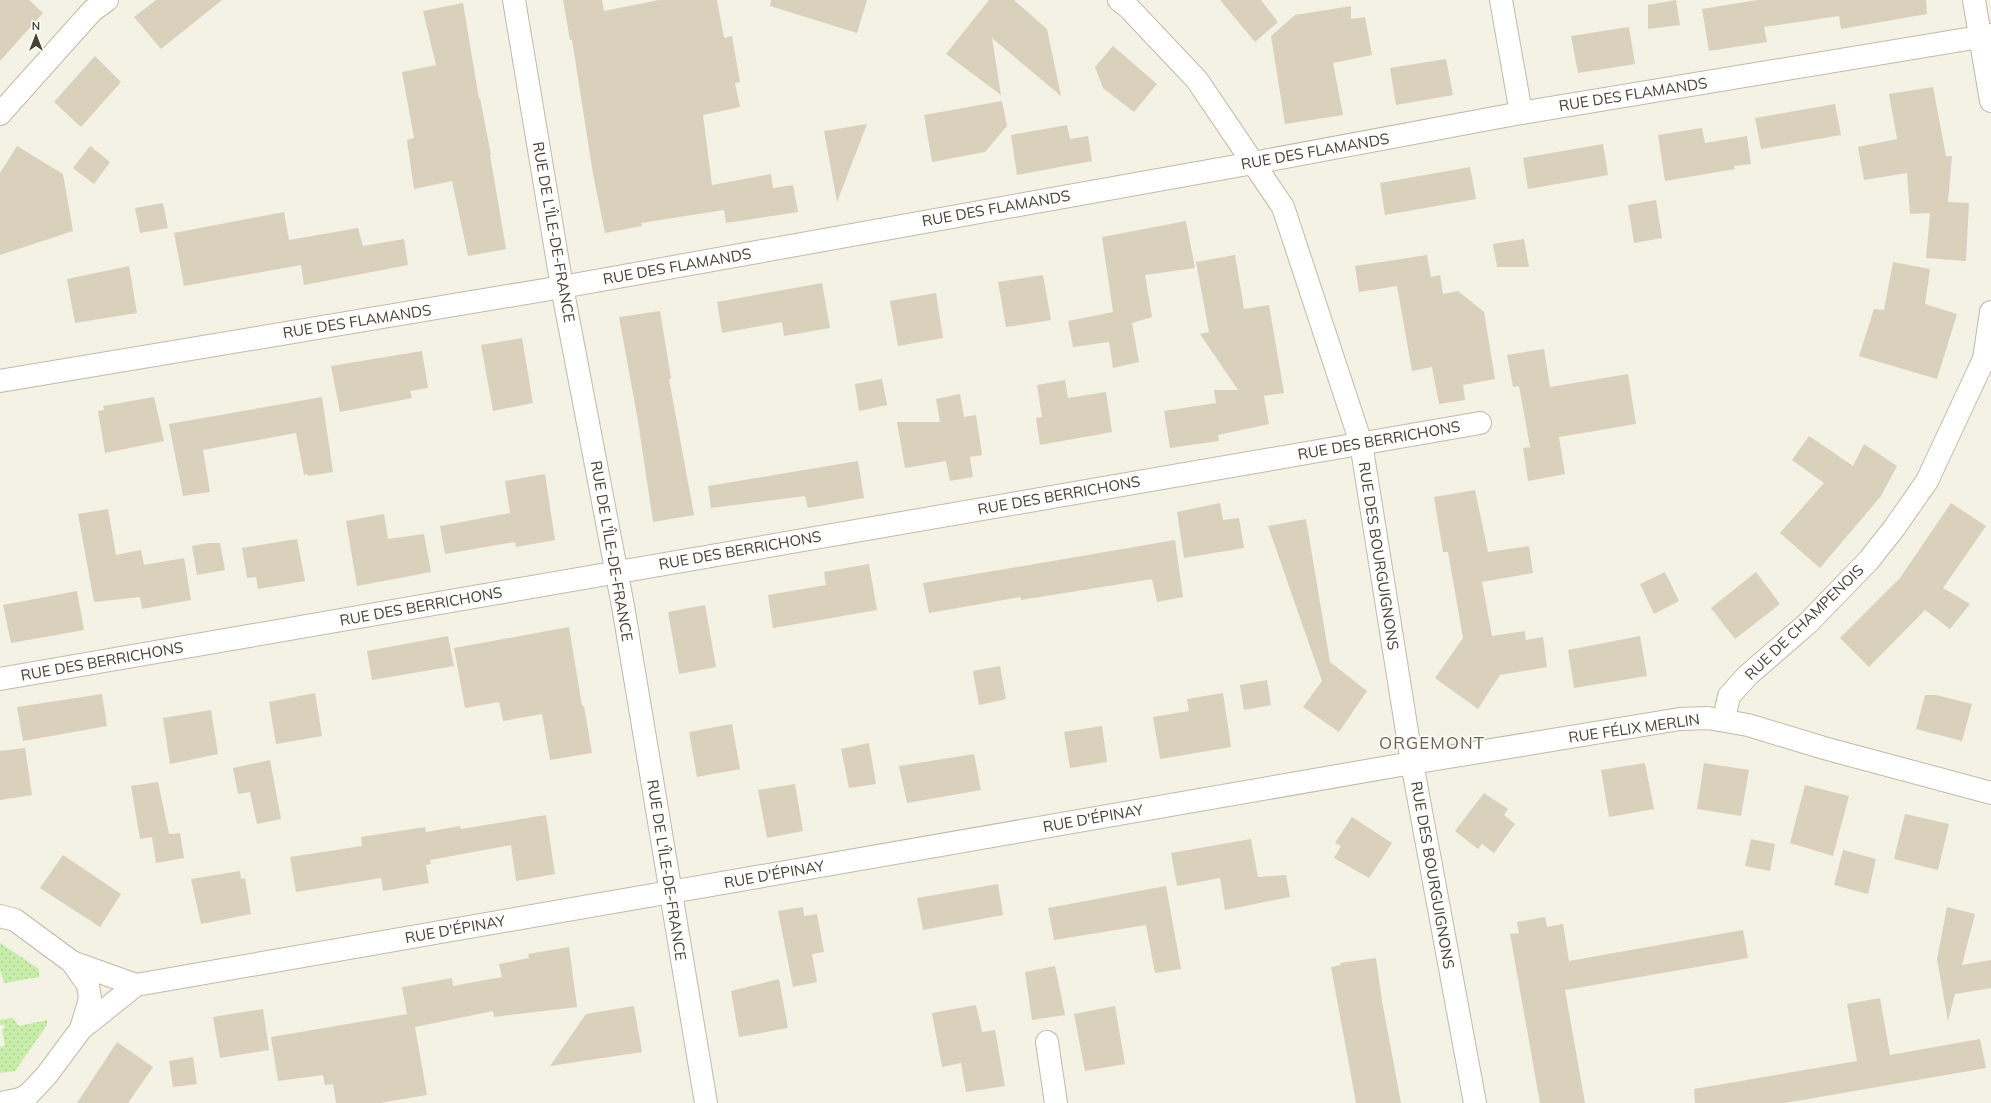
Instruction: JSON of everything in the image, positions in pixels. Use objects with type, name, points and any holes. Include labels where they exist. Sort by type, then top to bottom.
[{"type":"street","points":[[0,114],[92,12],[107,0]]},
{"type":"street","name":"RUE DE L'ÎLE-DE-FRANCE","points":[[514,0],[562,286],[617,572],[706,1103]]},
{"type":"street","name":"RUE DES BOURGUIGNONS","points":[[1119,0],[1128,7],[1197,80],[1283,207],[1361,443],[1412,763],[1474,1103]]},
{"type":"street","points":[[1501,0],[1521,113]]},
{"type":"street","points":[[1974,0],[1986,36],[1991,101]]},
{"type":"street","name":"RUE DES FLAMANDS","points":[[0,381],[562,286],[1253,163],[1521,113],[1986,36]]},
{"type":"street","name":"RUE DE CHAMPENOIS","points":[[1724,719],[1729,696],[1748,676],[1808,623],[1869,560],[1896,527],[1927,481],[1984,359],[1991,312]]},
{"type":"street","name":"RUE DES BERRICHONS","points":[[0,679],[1480,423]]},
{"type":"street","name":"RUE FÉLIX MERLIN","points":[[1412,763],[1680,719],[1708,718],[1724,719],[1991,793]]},
{"type":"street","name":"RUE D'ÉPINAY","points":[[81,1029],[136,985],[1412,763]]},
{"type":"street","points":[[0,916],[15,920],[72,962],[88,985],[90,999],[81,1029],[46,1076],[28,1095],[20,1099],[1,1103]]},
{"type":"street","name":"RUE D'ÉPINAY","points":[[72,962],[136,985]]},
{"type":"street","points":[[1047,1042],[1056,1103]]},
{"type":"green space","points":[[0,943],[39,969],[39,977],[4,983],[0,969]]},
{"type":"green space","points":[[13,1018],[19,1026],[47,1020],[47,1025],[15,1071],[0,1073],[0,1047],[5,1046],[2,1029],[5,1028],[4,1025],[0,1025],[0,1020]]},
{"type":"building","points":[[0,0],[29,0],[43,13],[0,61]]},
{"type":"building","points":[[156,0],[222,0],[161,49],[134,17]]},
{"type":"building","points":[[563,0],[602,0],[604,11],[659,0],[717,0],[724,38],[732,36],[740,82],[735,83],[740,107],[703,115],[712,185],[771,174],[773,188],[793,185],[798,212],[726,223],[724,210],[641,223],[642,226],[605,233],[593,174],[572,40],[570,40]]},
{"type":"building","points":[[771,0],[867,0],[857,33],[770,6]]},
{"type":"building","points":[[989,0],[1014,0],[1047,29],[1061,96],[992,38],[1001,95],[946,54]]},
{"type":"building","points":[[1220,0],[1261,0],[1278,22],[1255,42]]},
{"type":"building","points":[[1676,0],[1680,25],[1648,29],[1648,5]]},
{"type":"building","points":[[1758,0],[1926,0],[1927,14],[1841,29],[1839,16],[1764,27],[1767,42],[1709,51],[1702,9]]},
{"type":"building","points":[[463,3],[479,99],[480,98],[491,155],[506,249],[468,256],[452,181],[414,189],[407,140],[414,138],[402,72],[436,65],[423,11]]},
{"type":"building","points":[[1351,6],[1351,19],[1365,17],[1372,55],[1333,63],[1343,115],[1285,124],[1271,36],[1295,15]]},
{"type":"building","points":[[1629,27],[1635,64],[1578,73],[1571,36]]},
{"type":"building","points":[[1113,46],[1157,84],[1134,112],[1103,88],[1095,67]]},
{"type":"building","points":[[95,56],[121,82],[81,127],[54,102]]},
{"type":"building","points":[[1446,59],[1453,95],[1396,105],[1390,68]]},
{"type":"building","points":[[1933,87],[1946,156],[1952,156],[1948,202],[1969,203],[1966,261],[1926,258],[1930,213],[1910,214],[1907,173],[1864,180],[1858,147],[1897,139],[1889,94]]},
{"type":"building","points":[[1002,101],[1007,126],[985,152],[932,162],[924,115]]},
{"type":"building","points":[[1835,104],[1841,135],[1761,149],[1755,118]]},
{"type":"building","points":[[867,124],[837,202],[824,131]]},
{"type":"building","points":[[1067,125],[1070,139],[1088,136],[1092,161],[1017,175],[1011,135]]},
{"type":"building","points":[[1702,128],[1705,143],[1747,136],[1751,164],[1734,166],[1735,169],[1665,181],[1658,135]]},
{"type":"building","points":[[1603,144],[1608,175],[1528,189],[1523,158]]},
{"type":"building","points":[[17,146],[63,174],[73,231],[0,255],[0,173]]},
{"type":"building","points":[[90,146],[110,162],[94,184],[73,168]]},
{"type":"building","points":[[1470,167],[1476,199],[1385,215],[1380,183]]},
{"type":"building","points":[[1656,200],[1662,238],[1634,243],[1628,205]]},
{"type":"building","points":[[163,203],[168,228],[140,233],[135,208]]},
{"type":"building","points":[[284,212],[289,240],[358,228],[363,246],[404,239],[408,265],[304,285],[301,265],[184,286],[174,233]]},
{"type":"building","points":[[1186,221],[1195,268],[1145,275],[1152,317],[1132,323],[1139,362],[1113,368],[1109,342],[1073,347],[1068,321],[1113,312],[1102,237]]},
{"type":"building","points":[[1524,239],[1529,267],[1497,267],[1493,244]]},
{"type":"building","points":[[1235,255],[1244,309],[1269,305],[1284,393],[1264,396],[1269,424],[1218,435],[1219,441],[1170,448],[1164,411],[1216,403],[1214,390],[1238,390],[1200,334],[1209,332],[1196,262]]},
{"type":"building","points":[[1427,255],[1431,277],[1440,275],[1443,294],[1458,291],[1484,312],[1495,379],[1463,385],[1465,400],[1439,404],[1432,367],[1412,371],[1397,286],[1359,292],[1355,266]]},
{"type":"building","points":[[1893,262],[1930,269],[1925,304],[1957,314],[1937,379],[1859,356],[1874,309],[1884,310]]},
{"type":"building","points":[[129,266],[137,313],[75,323],[67,279]]},
{"type":"building","points":[[1043,275],[1051,320],[1006,327],[998,282]]},
{"type":"building","points":[[822,283],[830,328],[784,336],[782,322],[722,333],[717,302]]},
{"type":"building","points":[[936,293],[943,338],[898,346],[890,301]]},
{"type":"building","points":[[660,311],[671,378],[669,379],[694,515],[653,522],[638,421],[619,317]]},
{"type":"building","points":[[522,338],[533,403],[493,411],[481,345]]},
{"type":"building","points":[[1544,349],[1550,387],[1628,374],[1636,424],[1559,437],[1565,474],[1528,481],[1523,448],[1530,447],[1519,386],[1513,387],[1507,355]]},
{"type":"building","points":[[422,351],[428,388],[410,391],[412,398],[340,412],[331,366]]},
{"type":"building","points":[[882,379],[887,405],[859,411],[855,384]]},
{"type":"building","points":[[1065,380],[1068,398],[1106,392],[1112,432],[1040,445],[1036,418],[1042,417],[1037,385]]},
{"type":"building","points":[[960,394],[964,417],[976,415],[982,455],[970,457],[973,477],[950,481],[946,461],[905,468],[897,422],[940,422],[936,399]]},
{"type":"building","points":[[154,397],[164,441],[105,453],[98,411],[104,410],[103,406]]},
{"type":"building","points":[[322,397],[333,472],[308,476],[307,474],[304,475],[296,433],[203,450],[210,492],[183,496],[169,424]]},
{"type":"building","points":[[1809,436],[1853,466],[1864,444],[1897,466],[1881,496],[1820,568],[1780,533],[1824,483],[1792,460]]},
{"type":"building","points":[[858,461],[864,498],[808,508],[805,496],[711,508],[708,486]]},
{"type":"building","points":[[545,474],[555,540],[516,547],[515,542],[445,554],[440,526],[510,513],[505,481]]},
{"type":"building","points":[[1475,490],[1488,552],[1529,546],[1533,573],[1482,582],[1492,636],[1525,631],[1526,640],[1543,637],[1547,667],[1500,675],[1478,709],[1435,678],[1463,638],[1448,552],[1443,552],[1434,497]]},
{"type":"building","points":[[1220,503],[1223,520],[1239,518],[1244,548],[1184,558],[1177,512]]},
{"type":"building","points":[[1951,503],[1986,526],[1943,588],[1970,604],[1950,629],[1925,610],[1869,667],[1840,638],[1900,578]]},
{"type":"building","points":[[108,509],[116,555],[141,550],[144,565],[184,558],[191,600],[142,609],[140,597],[94,602],[78,514]]},
{"type":"building","points":[[384,514],[388,539],[424,534],[431,572],[357,586],[346,521]]},
{"type":"building","points":[[1306,519],[1330,662],[1367,691],[1339,732],[1303,707],[1322,681],[1268,526]]},
{"type":"building","points":[[297,539],[305,581],[258,589],[256,577],[247,578],[242,548]]},
{"type":"building","points":[[1175,540],[1183,597],[1157,602],[1152,579],[1021,600],[1021,597],[929,613],[923,583]]},
{"type":"building","points":[[220,543],[225,570],[197,575],[192,546]]},
{"type":"building","points":[[869,564],[877,610],[773,628],[768,595],[826,585],[824,572]]},
{"type":"building","points":[[1665,572],[1679,601],[1654,614],[1640,584]]},
{"type":"building","points":[[1756,572],[1780,604],[1735,639],[1711,608]]},
{"type":"building","points":[[77,591],[84,630],[11,643],[3,605]]},
{"type":"building","points":[[705,605],[716,667],[679,674],[668,612]]},
{"type":"building","points":[[569,627],[582,706],[584,706],[592,753],[550,760],[542,714],[503,721],[499,702],[465,708],[454,648]]},
{"type":"building","points":[[448,636],[454,666],[372,680],[367,651]]},
{"type":"building","points":[[1640,636],[1647,676],[1574,688],[1568,650]]},
{"type":"building","points":[[1000,666],[1006,699],[979,705],[973,671]]},
{"type":"building","points":[[1267,680],[1271,705],[1244,710],[1240,685]]},
{"type":"building","points":[[315,693],[322,736],[276,744],[269,702]]},
{"type":"building","points":[[1223,693],[1231,747],[1160,759],[1153,717],[1189,711],[1187,699]]},
{"type":"building","points":[[102,694],[107,726],[23,741],[17,707]]},
{"type":"building","points":[[1925,695],[1936,695],[1972,704],[1962,741],[1916,729]]},
{"type":"building","points":[[211,710],[218,754],[170,764],[163,718]]},
{"type":"building","points":[[732,724],[740,769],[697,777],[689,732]]},
{"type":"building","points":[[1102,726],[1107,762],[1070,768],[1064,732]]},
{"type":"building","points":[[869,743],[876,784],[849,788],[841,749]]},
{"type":"building","points":[[25,748],[32,795],[0,800],[0,751]]},
{"type":"building","points":[[974,754],[981,790],[907,803],[899,766]]},
{"type":"building","points":[[270,760],[281,819],[257,824],[250,792],[238,794],[233,768]]},
{"type":"building","points":[[1645,763],[1654,809],[1609,817],[1601,770]]},
{"type":"building","points":[[1704,763],[1749,770],[1741,816],[1697,809]]},
{"type":"building","points":[[158,782],[169,834],[180,833],[184,858],[156,863],[152,837],[140,839],[131,786]]},
{"type":"building","points":[[795,784],[803,831],[767,838],[758,790]]},
{"type":"building","points":[[1805,785],[1849,796],[1833,856],[1790,843]]},
{"type":"building","points":[[1484,793],[1508,809],[1504,815],[1515,824],[1494,853],[1482,844],[1478,849],[1455,831]]},
{"type":"building","points":[[1905,814],[1949,824],[1938,870],[1894,859]]},
{"type":"building","points":[[546,815],[555,874],[516,881],[511,845],[430,860],[431,864],[426,865],[429,883],[383,891],[381,878],[296,892],[290,857],[362,846],[361,837],[425,827],[426,832],[460,826],[461,829]]},
{"type":"building","points":[[1352,817],[1392,843],[1369,878],[1334,858],[1341,846],[1335,843]]},
{"type":"building","points":[[1251,839],[1258,877],[1286,875],[1290,897],[1225,910],[1220,878],[1177,886],[1171,853]]},
{"type":"building","points":[[1751,839],[1775,844],[1770,871],[1745,866]]},
{"type":"building","points":[[1843,850],[1876,859],[1868,894],[1834,885]]},
{"type":"building","points":[[63,855],[121,894],[100,927],[40,888]]},
{"type":"building","points":[[240,871],[241,879],[245,878],[251,914],[201,924],[191,879]]},
{"type":"building","points":[[998,884],[1003,915],[923,930],[917,898]]},
{"type":"building","points":[[1166,886],[1181,969],[1155,973],[1146,925],[1054,940],[1048,908]]},
{"type":"building","points":[[803,907],[804,916],[817,914],[824,952],[812,954],[817,982],[793,987],[778,911]]},
{"type":"building","points":[[1947,907],[1975,914],[1962,965],[1991,960],[1991,988],[1955,994],[1948,1021],[1937,959]]},
{"type":"building","points":[[1545,917],[1547,927],[1563,924],[1569,961],[1743,930],[1748,958],[1565,990],[1585,1103],[1540,1103],[1510,934],[1519,933],[1517,922]]},
{"type":"building","points":[[569,947],[577,1007],[494,1017],[493,1011],[415,1027],[427,1095],[380,1103],[336,1103],[333,1084],[325,1085],[323,1075],[278,1081],[271,1037],[407,1014],[402,987],[452,978],[453,986],[502,977],[499,964],[529,958],[528,954]]},
{"type":"building","points":[[1376,958],[1382,1001],[1401,1103],[1356,1103],[1331,967],[1341,965],[1340,963]]},
{"type":"building","points":[[1055,966],[1065,1015],[1032,1020],[1025,972]]},
{"type":"building","points":[[779,979],[788,1028],[739,1037],[731,991]]},
{"type":"building","points":[[1880,998],[1890,1055],[1980,1039],[1986,1068],[1785,1103],[1695,1103],[1694,1089],[1857,1061],[1847,1004]]},
{"type":"building","points":[[976,1005],[982,1032],[995,1030],[1005,1086],[966,1092],[961,1063],[942,1067],[932,1013]]},
{"type":"building","points":[[634,1006],[642,1052],[550,1066],[586,1014]]},
{"type":"building","points":[[1115,1006],[1125,1064],[1085,1071],[1074,1014]]},
{"type":"building","points":[[263,1009],[269,1050],[220,1058],[213,1017]]},
{"type":"building","points":[[117,1042],[153,1067],[128,1103],[77,1103]]},
{"type":"building","points":[[193,1057],[197,1084],[173,1087],[169,1061]]},
{"type":"district","name":"ORGEMONT","points":[[1432,742]]}]
